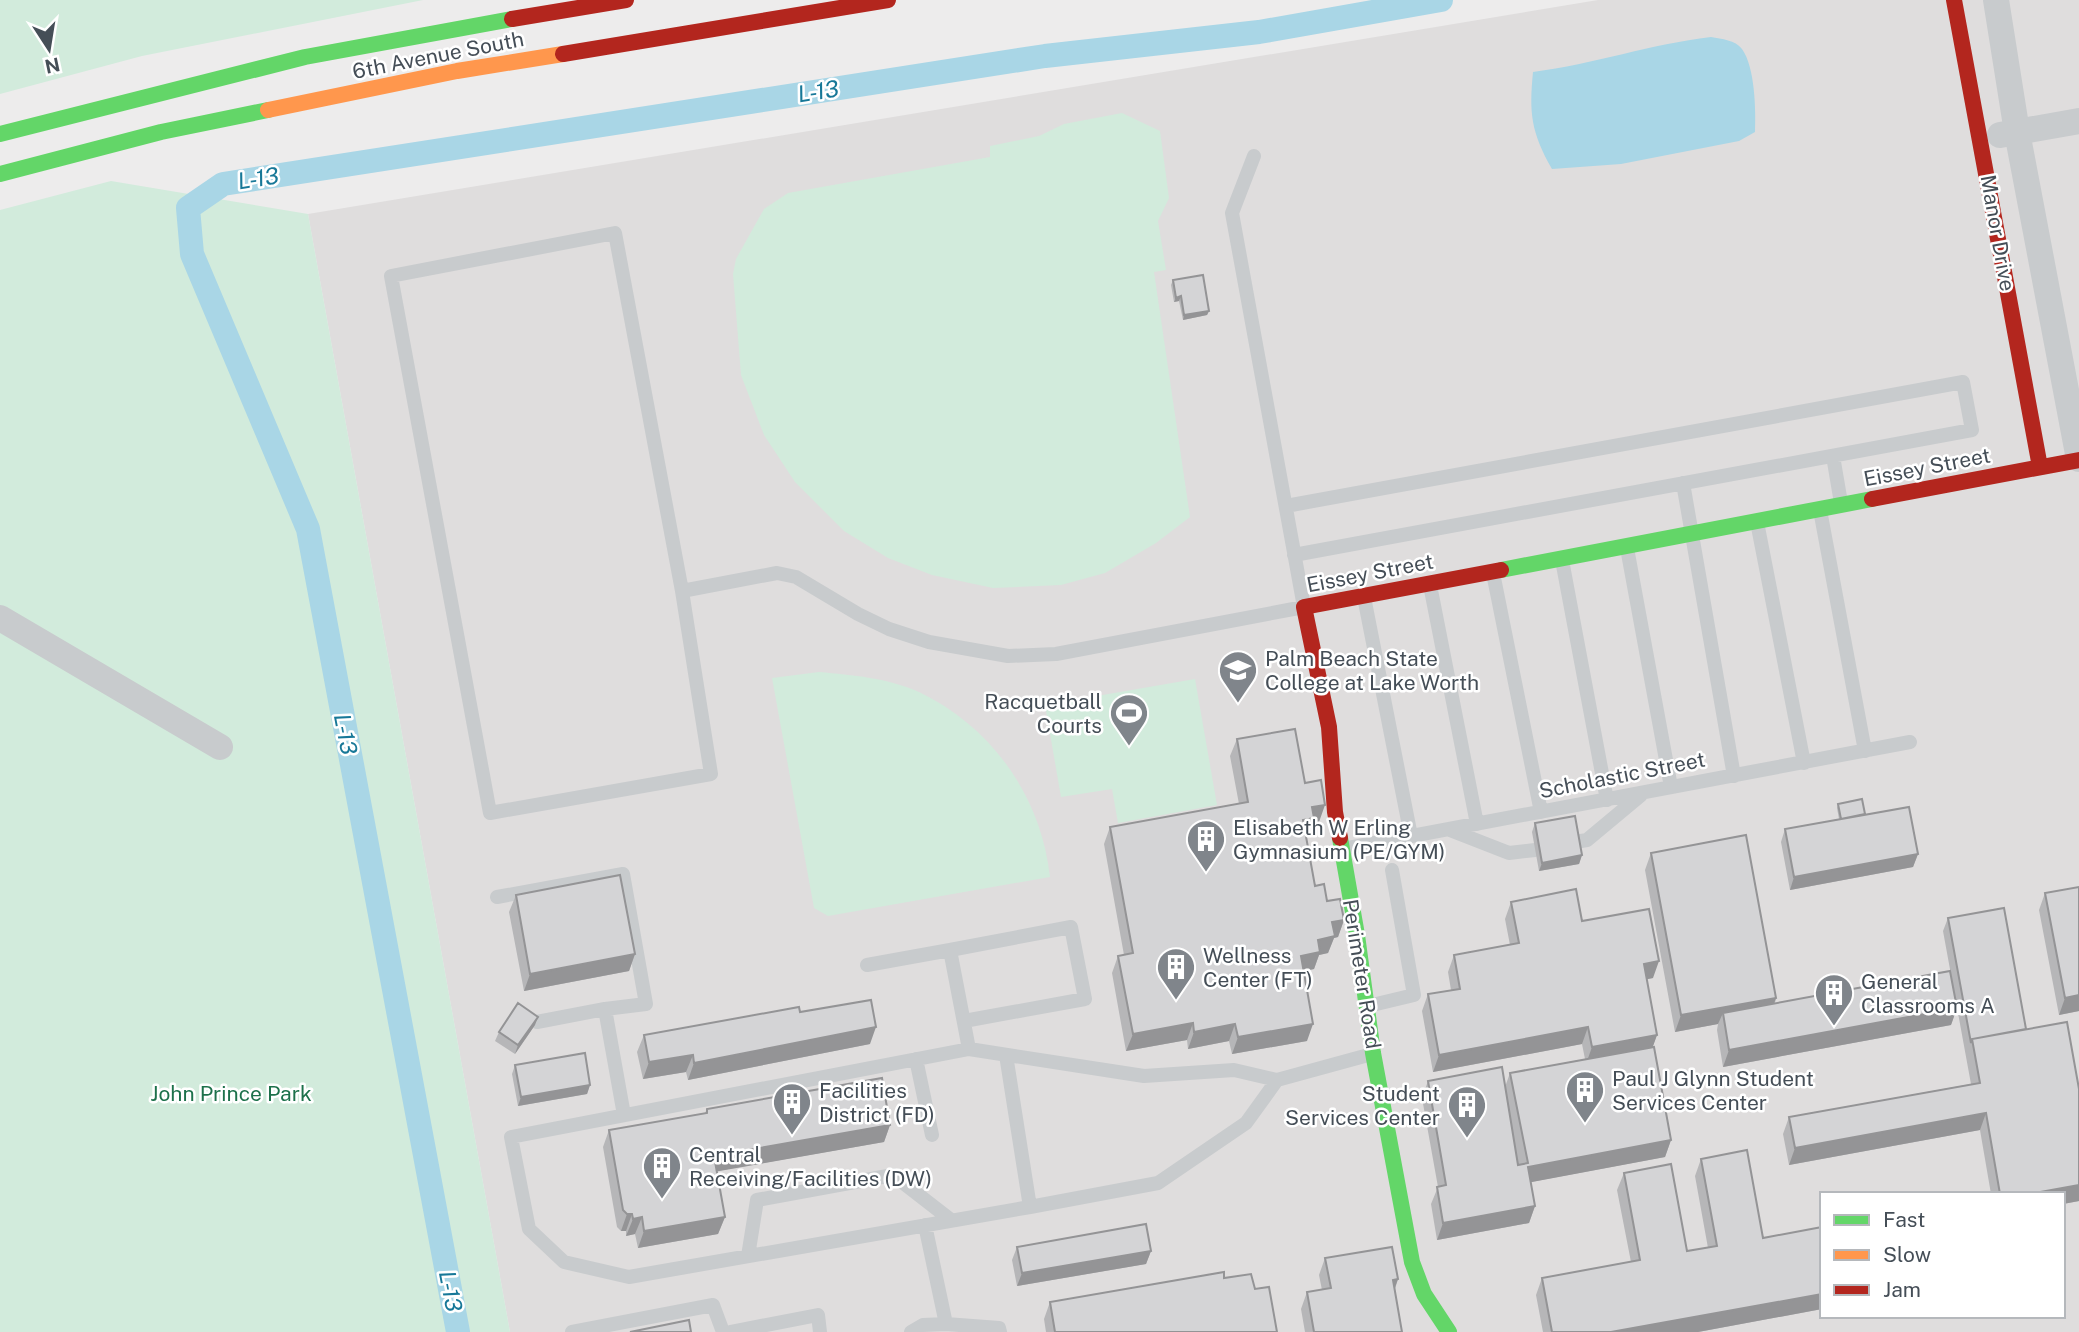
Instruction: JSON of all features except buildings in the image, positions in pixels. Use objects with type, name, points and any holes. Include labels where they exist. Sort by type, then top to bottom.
[{"type":"street","name":"6th Avenue South","points":[[0,134],[305,57],[444,30],[626,0]]},
{"type":"street","name":"6th Avenue South","points":[[0,174],[160,132],[457,71],[888,0]]},
{"type":"street","name":"Manor Drive","points":[[1954,0],[2040,467]]},
{"type":"street","name":"Manor Drive","points":[[1996,0],[2017,132],[2079,459]]},
{"type":"street","points":[[1981,138],[2079,121]]},
{"type":"street","name":"Eissey Street","points":[[1304,607],[2079,459]]},
{"type":"street","name":"Perimeter Road","points":[[1304,607],[1329,727],[1335,812],[1373,1053],[1412,1262],[1424,1294],[1449,1332]]},
{"type":"street","points":[[0,618],[220,747]]},
{"type":"lane","points":[[1254,156],[1232,213],[1304,607]]},
{"type":"lane","points":[[615,233],[682,591],[711,774],[490,813],[391,276],[615,233]]},
{"type":"lane","points":[[1286,506],[1963,382],[1972,430],[1294,555]]},
{"type":"lane","points":[[1833,456],[1842,505]]},
{"type":"lane","points":[[1684,484],[1734,776]]},
{"type":"lane","points":[[1819,509],[1865,751]]},
{"type":"lane","points":[[1757,521],[1804,763]]},
{"type":"lane","points":[[1626,546],[1671,787]]},
{"type":"lane","points":[[1562,558],[1607,800]]},
{"type":"lane","points":[[1493,571],[1541,812]]},
{"type":"lane","name":"Eissey Street","points":[[682,591],[777,573],[796,577],[889,629],[929,642],[1008,656],[1055,654],[1304,607]]},
{"type":"lane","points":[[1430,583],[1477,824]]},
{"type":"lane","points":[[1364,596],[1411,836]]},
{"type":"lane","name":"Scholastic Street","points":[[1342,849],[1910,742]]},
{"type":"lane","points":[[1575,842],[1587,840],[1644,793]]},
{"type":"lane","points":[[1449,829],[1509,853],[1535,850]]},
{"type":"lane","points":[[1367,1006],[1414,995],[1392,870]]},
{"type":"lane","points":[[497,897],[624,874],[646,1004],[537,1022]]},
{"type":"lane","points":[[867,965],[1072,927],[1085,999],[964,1021]]},
{"type":"lane","points":[[950,950],[969,1049]]},
{"type":"lane","points":[[605,1009],[624,1115]]},
{"type":"lane","points":[[1277,1080],[1246,1123],[1158,1183],[629,1277],[564,1262],[529,1229],[510,1138],[969,1049],[1144,1076],[1234,1070],[1277,1080],[1373,1053]]},
{"type":"lane","points":[[1006,1055],[1030,1207]]},
{"type":"lane","points":[[916,1059],[932,1135]]},
{"type":"lane","points":[[748,1256],[757,1200],[893,1175],[951,1220]]},
{"type":"lane","points":[[925,1224],[946,1324]]},
{"type":"lane","points":[[572,1332],[713,1305],[723,1332]]},
{"type":"lane","points":[[730,1332],[818,1315],[820,1332]]},
{"type":"lane","points":[[911,1332],[923,1325],[946,1324],[999,1328],[1000,1332]]},
{"type":"shaded area","name":"Palm Beach State College at Lake Worth","points":[[1598,0],[2079,0],[2079,1332],[510,1332],[308,214]]},
{"type":"green space","points":[[0,0],[423,0],[142,56],[0,94]]},
{"type":"green space","points":[[1122,113],[1160,131],[1169,198],[1158,221],[1166,270],[1154,272],[1190,517],[1156,543],[1105,573],[1061,585],[993,588],[932,575],[888,558],[844,531],[795,482],[764,435],[741,375],[733,274],[736,259],[764,209],[788,193],[990,157],[990,146],[1039,136],[1064,124]]},
{"type":"green space","name":"John Prince Park","points":[[111,181],[308,214],[510,1332],[0,1332],[0,210]]},
{"type":"green space","points":[[819,672],[870,678],[907,687],[945,707],[969,724],[1009,767],[1024,792],[1045,847],[1050,877],[828,916],[814,908],[772,678]]},
{"type":"green space","name":"Racquetball Courts","points":[[1195,679],[1217,805],[1118,823],[1112,789],[1061,797],[1045,705]]},
{"type":"water","points":[[1711,37],[1736,44],[1746,57],[1754,89],[1755,132],[1739,141],[1621,164],[1552,169],[1533,122],[1533,72]]},
{"type":"waterway","name":"L-13","points":[[458,1332],[308,529],[192,254],[188,208],[223,184],[1045,56],[1259,32],[1441,0]]},
{"type":"traffic: fast","points":[[0,134],[305,57],[512,19]]},
{"type":"traffic: fast","points":[[0,174],[161,132],[268,110]]},
{"type":"traffic: fast","points":[[1501,570],[1872,499]]},
{"type":"traffic: fast","points":[[1340,838],[1373,1053],[1412,1262],[1424,1294],[1449,1332]]},
{"type":"traffic: slow","points":[[268,110],[457,71],[563,54]]},
{"type":"traffic: jam","points":[[512,19],[626,0]]},
{"type":"traffic: jam","points":[[563,54],[888,0]]},
{"type":"traffic: jam","points":[[1954,0],[2040,467]]},
{"type":"traffic: jam","points":[[1872,499],[2079,460]]},
{"type":"traffic: jam","points":[[1340,838],[1335,812],[1329,727],[1304,607],[1501,570]]},
{"type":"place","name":"Palm Beach State College at Lake Worth","points":[[1238,704]]},
{"type":"place","name":"Racquetball Courts","points":[[1129,747]]},
{"type":"place","name":"Elisabeth W Erling Gymnasium (PE/GYM)","points":[[1206,873]]},
{"type":"place","name":"Wellness Center (FT)","points":[[1176,1001]]},
{"type":"place","name":"General Classrooms A","points":[[1834,1027]]},
{"type":"place","name":"Paul J Glynn Student Services Center","points":[[1585,1124]]},
{"type":"place","name":"Facilities District (FD)","points":[[792,1136]]},
{"type":"place","name":"Student Services Center","points":[[1467,1139]]},
{"type":"place","name":"Central Receiving/Facilities (DW)","points":[[662,1200]]}]
